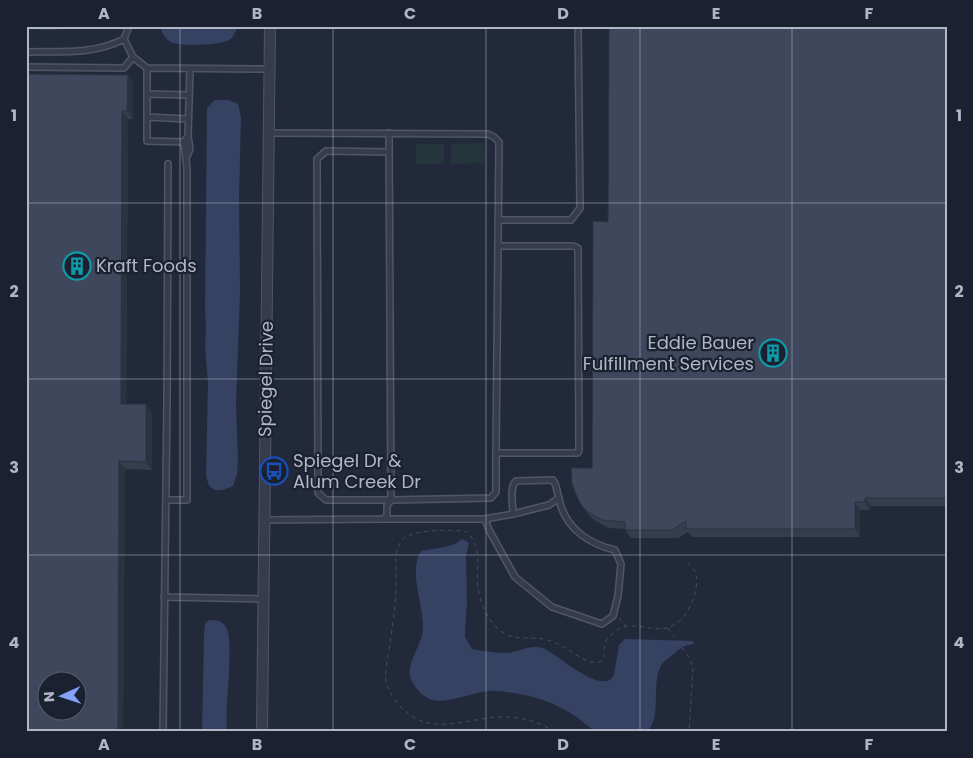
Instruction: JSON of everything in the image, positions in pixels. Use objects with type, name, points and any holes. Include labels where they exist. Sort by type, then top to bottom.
[{"type":"street","name":"Spiegel Drive","points":[[262,732],[262,599],[270,26]]},
{"type":"lane","points":[[26,52],[86,51],[112,45],[124,39],[129,26]]},
{"type":"lane","points":[[498,220],[571,220],[580,208],[578,26]]},
{"type":"lane","points":[[124,39],[132,58],[147,68],[270,69]]},
{"type":"lane","points":[[26,67],[124,68],[132,58]]},
{"type":"lane","points":[[147,68],[147,141],[184,142]]},
{"type":"lane","points":[[166,500],[186,500],[187,156],[190,149],[188,119],[190,68]]},
{"type":"lane","points":[[147,94],[189,94]]},
{"type":"lane","points":[[147,118],[188,119]]},
{"type":"lane","points":[[270,133],[488,134],[499,142],[496,492],[491,498],[326,500],[318,494],[317,159],[326,151],[389,152]]},
{"type":"lane","points":[[383,520],[387,516],[387,506],[391,500],[389,133]]},
{"type":"lane","points":[[187,156],[184,150],[184,142],[188,136]]},
{"type":"lane","points":[[163,732],[168,164]]},
{"type":"lane","points":[[496,453],[578,453],[579,450],[578,248],[573,246],[498,246]]},
{"type":"lane","points":[[485,520],[516,577],[552,607],[602,624],[607,622],[614,615],[618,596],[621,564],[615,550],[597,546],[578,532],[564,516],[556,484],[553,480],[516,481],[513,483],[513,514]]},
{"type":"lane","points":[[263,520],[485,520],[549,505],[559,498]]},
{"type":"lane","points":[[164,597],[262,599]]},
{"type":"path","points":[[475,543],[468,532],[418,532],[407,535],[399,544],[396,558],[396,602],[386,682],[402,709],[415,719],[424,722],[443,725],[508,717],[538,722],[556,732]]},
{"type":"path","points":[[614,615],[627,627]]},
{"type":"path","points":[[668,628],[686,653],[694,672],[689,732]]},
{"type":"shaded area","points":[[484,143],[485,163],[451,164],[451,144]]},
{"type":"shaded area","points":[[416,144],[444,144],[444,164],[416,164]]},
{"type":"water","points":[[26,26],[95,26],[89,29],[49,30],[26,29]]},
{"type":"water","points":[[160,26],[237,26],[232,37],[225,42],[191,45],[176,44],[169,41],[164,36]]},
{"type":"water","points":[[215,100],[228,100],[238,104],[241,117],[239,198],[240,292],[236,403],[238,462],[233,486],[223,490],[212,488],[207,481],[206,475],[208,382],[205,349],[207,108]]},
{"type":"water","points":[[462,539],[469,543],[466,556],[467,604],[465,637],[472,649],[507,653],[530,647],[540,647],[580,672],[600,681],[608,680],[614,675],[619,645],[625,639],[693,641],[694,644],[681,648],[662,664],[657,680],[654,719],[646,732],[613,733],[596,731],[554,704],[516,693],[488,691],[442,701],[433,700],[418,691],[410,676],[411,665],[423,629],[416,578],[417,559],[421,551],[448,546]]},
{"type":"water","points":[[209,620],[223,623],[229,635],[227,732],[202,732],[204,635],[205,624]]},
{"type":"building","name":"Eddie Bauer Fulfillment Services","points":[[609,26],[947,26],[947,498],[865,498],[865,502],[855,502],[855,529],[686,529],[686,521],[672,530],[625,530],[625,522],[602,520],[582,506],[572,484],[571,468],[592,468],[593,221],[608,222]]},
{"type":"building","name":"Kraft Foods","points":[[26,74],[128,75],[127,111],[122,111],[121,404],[146,404],[146,462],[119,461],[118,732],[26,732]]},
{"type":"place","name":"Kraft Foods","points":[[77,266]]},
{"type":"place","name":"Eddie Bauer Fulfillment Services","points":[[773,353]]},
{"type":"place","name":"Spiegel Dr & Alum Creek Dr","points":[[274,471]]}]
